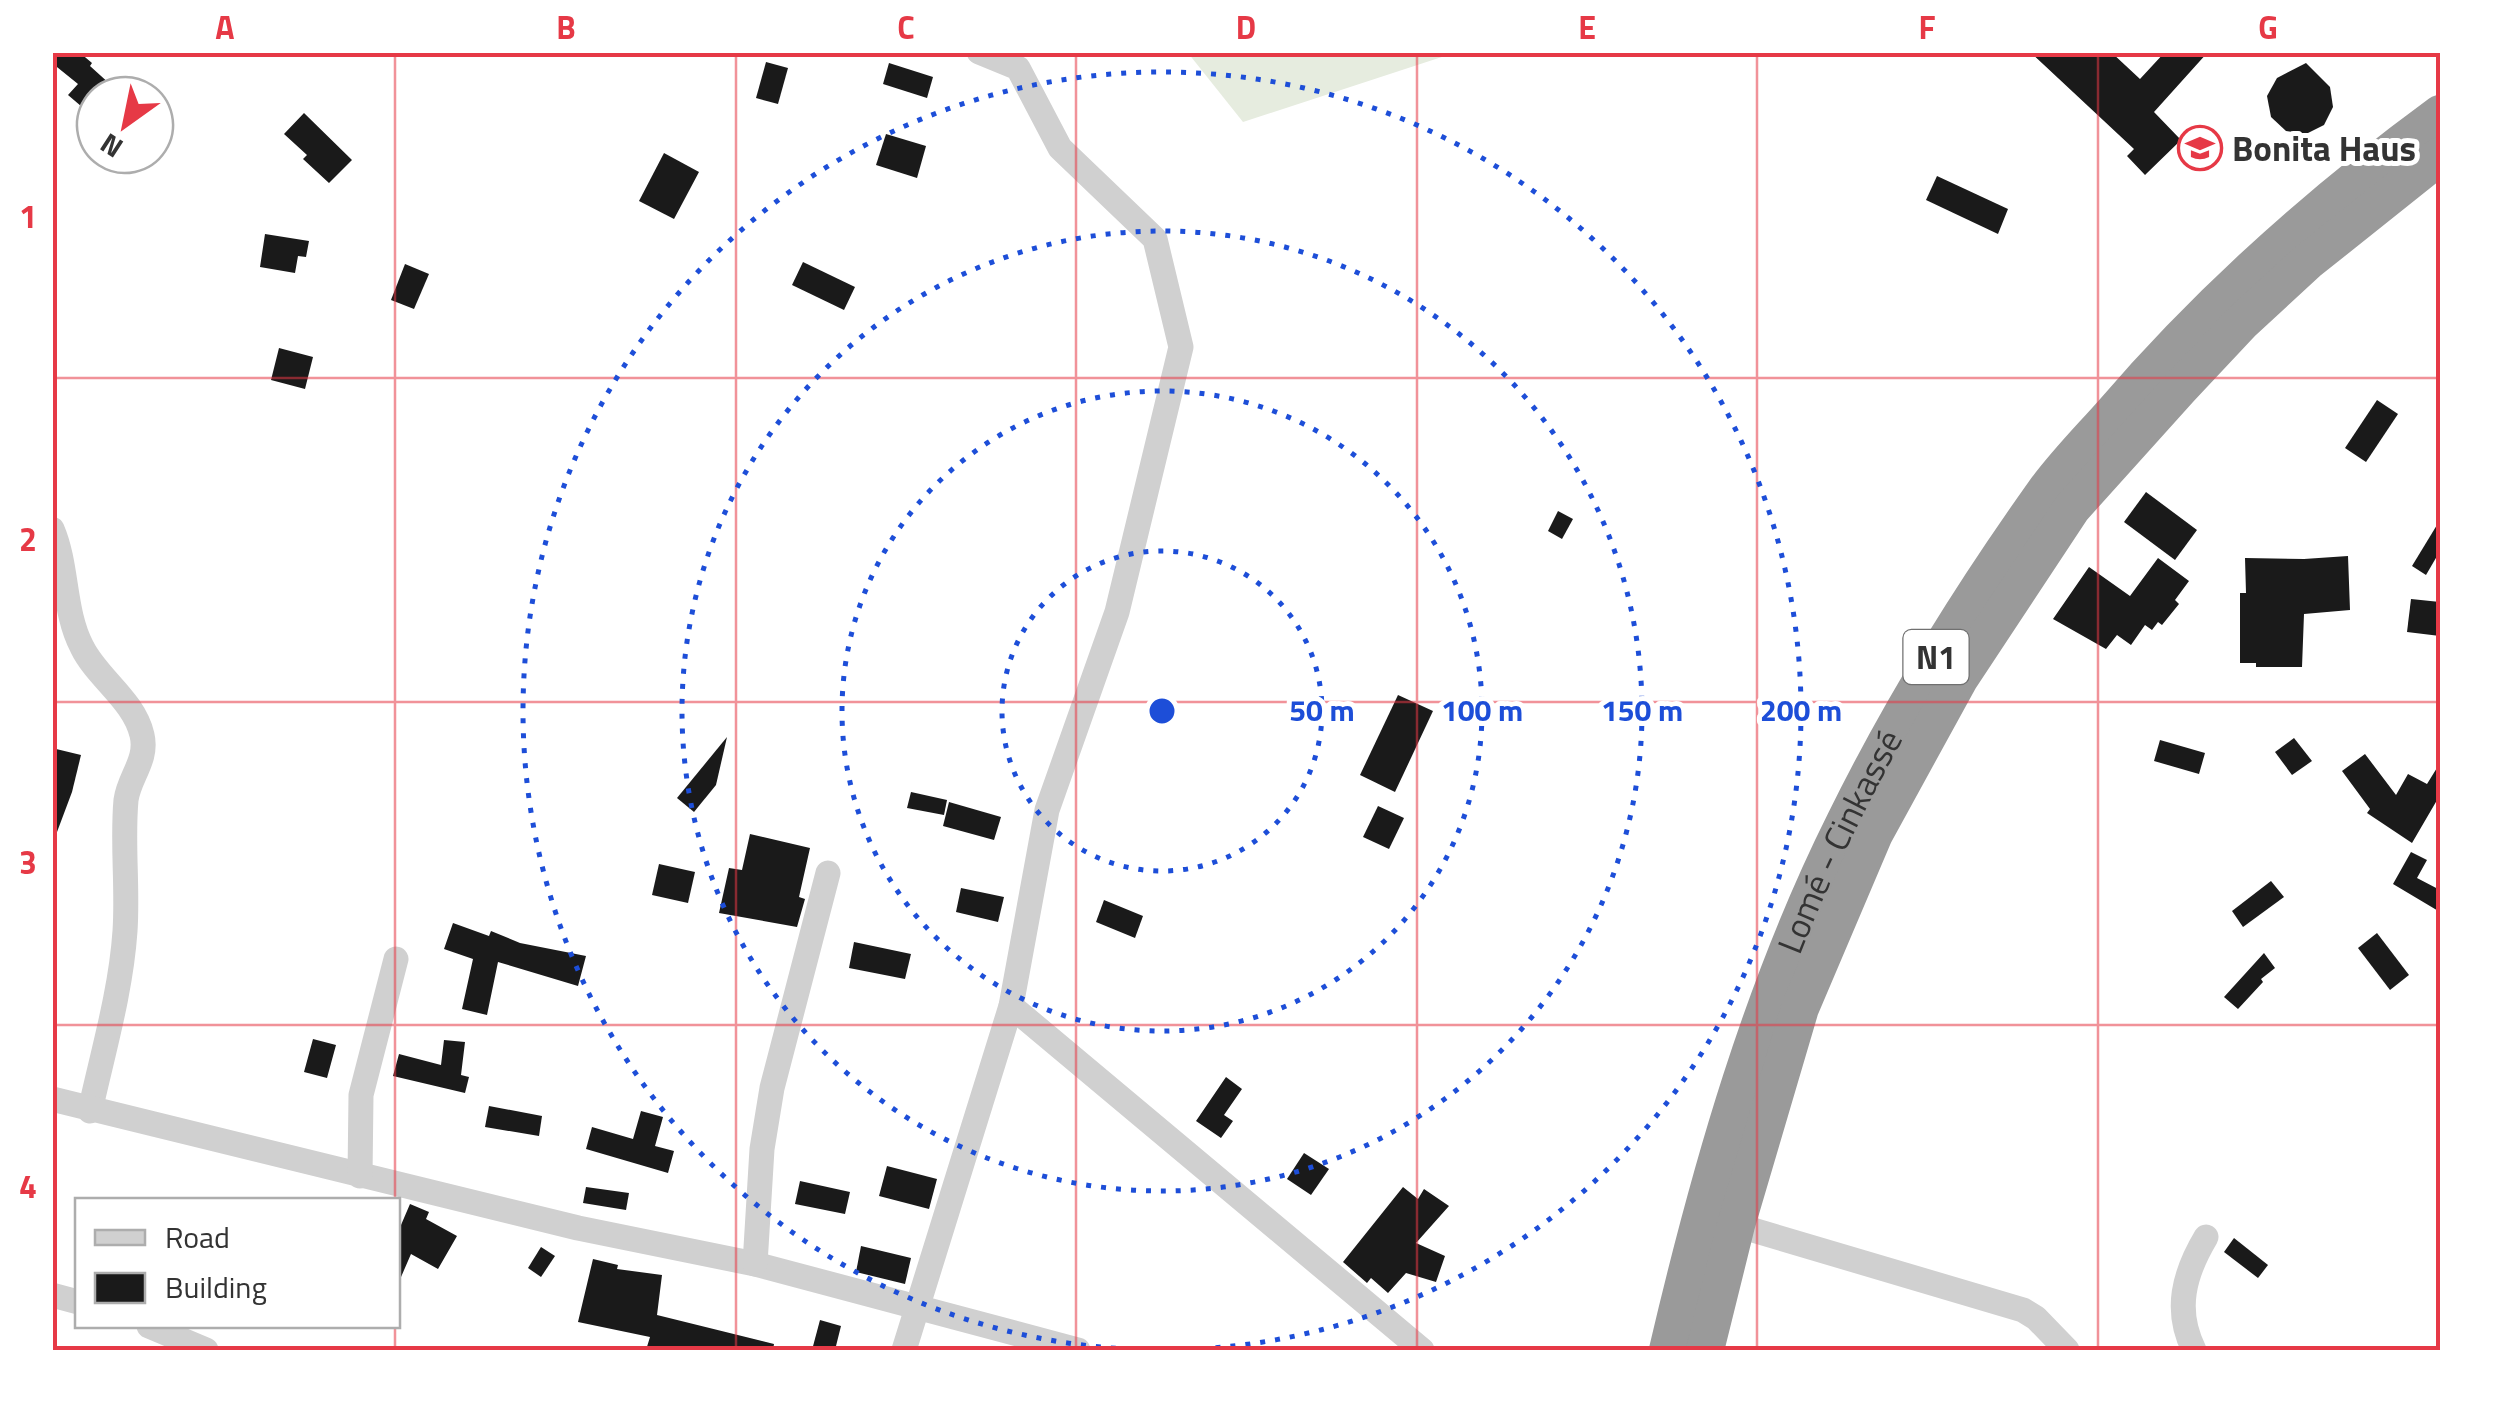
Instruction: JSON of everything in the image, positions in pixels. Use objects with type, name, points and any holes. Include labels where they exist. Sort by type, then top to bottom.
[{"type":"highway","name":"Lomé - Cinkassé","points":[[1668,1350],[1699,1216],[1770,998],[1845,822],[1931,665],[2059,499],[2154,366],[2220,298],[2357,175],[2440,114]]},
{"type":"highway","name":"Lomé - Cinkassé","points":[[1704,1350],[1800,1008],[1874,834],[2059,499],[2307,262],[2440,156]]},
{"type":"street","points":[[904,1350],[1011,1006],[1048,810],[1117,612],[1181,347],[1155,239],[1060,148],[1018,68],[979,52]]},
{"type":"street","points":[[52,529],[59,544],[83,651],[136,719],[142,736],[143,752],[126,802],[125,931],[120,971],[90,1111]]},
{"type":"street","points":[[755,1264],[767,1118],[828,872]]},
{"type":"street","points":[[360,1176],[361,1095],[396,959]]},
{"type":"street","points":[[1011,1006],[1422,1350]]},
{"type":"street","points":[[52,1099],[578,1228],[755,1264],[1078,1350]]},
{"type":"street","points":[[1736,1226],[2022,1310],[2036,1318],[2067,1350]]},
{"type":"street","points":[[2194,1350],[2184,1316],[2183,1288],[2190,1264],[2206,1237]]},
{"type":"street","points":[[154,1328],[206,1350]]},
{"type":"shaded area","points":[[1188,53],[1454,53],[1243,122]]},
{"type":"building","points":[[52,52],[79,52],[100,75],[75,75],[75,82],[52,63]]},
{"type":"building","points":[[2030,52],[2111,52],[2140,79],[2165,52],[2208,52],[2154,112],[2181,140],[2145,175],[2127,156],[2134,149]]},
{"type":"building","points":[[766,62],[788,68],[778,104],[756,98]]},
{"type":"building","points":[[889,63],[933,77],[927,98],[883,84]]},
{"type":"building","points":[[2306,63],[2330,87],[2333,107],[2324,125],[2306,134],[2286,131],[2271,117],[2267,96],[2277,78]]},
{"type":"building","points":[[304,113],[352,160],[329,183],[284,134]]},
{"type":"building","points":[[886,134],[926,146],[917,178],[876,165]]},
{"type":"building","points":[[664,153],[699,172],[674,219],[639,201]]},
{"type":"building","points":[[1937,176],[2008,209],[1998,234],[1926,200]]},
{"type":"building","points":[[265,234],[309,241],[306,257],[298,256],[295,273],[260,267]]},
{"type":"building","points":[[803,262],[855,287],[844,310],[792,285]]},
{"type":"building","points":[[405,264],[429,274],[414,309],[391,300]]},
{"type":"building","points":[[279,348],[313,357],[305,389],[271,380]]},
{"type":"building","points":[[2377,400],[2398,414],[2366,462],[2345,448]]},
{"type":"building","points":[[2146,492],[2197,530],[2175,560],[2124,522]]},
{"type":"building","points":[[1558,511],[1573,519],[1562,539],[1548,531]]},
{"type":"building","points":[[2440,520],[2440,551],[2426,575],[2412,566]]},
{"type":"building","points":[[2348,556],[2350,610],[2304,614],[2302,667],[2240,663],[2240,593],[2246,593],[2245,558]]},
{"type":"building","points":[[2158,558],[2189,581],[2175,600],[2179,604],[2162,625],[2158,622],[2152,630],[2145,625],[2131,645],[2117,635],[2106,649],[2053,619],[2089,567],[2130,596]]},
{"type":"building","points":[[2411,599],[2440,602],[2440,636],[2407,632]]},
{"type":"building","points":[[1398,695],[1433,711],[1395,792],[1360,775]]},
{"type":"building","points":[[727,737],[716,785],[694,812],[677,798]]},
{"type":"building","points":[[2294,738],[2312,761],[2292,775],[2275,752]]},
{"type":"building","points":[[2160,740],[2205,753],[2199,774],[2154,761]]},
{"type":"building","points":[[52,748],[81,755],[54,840]]},
{"type":"building","points":[[2365,754],[2396,795],[2408,774],[2427,784],[2440,763],[2440,795],[2412,843],[2367,813],[2370,809],[2342,771]]},
{"type":"building","points":[[911,792],[947,800],[944,815],[907,808]]},
{"type":"building","points":[[949,802],[1001,817],[994,840],[943,826]]},
{"type":"building","points":[[1378,806],[1404,818],[1389,849],[1363,837]]},
{"type":"building","points":[[750,834],[810,848],[799,897],[805,899],[797,927],[719,913],[729,868],[742,870]]},
{"type":"building","points":[[2411,852],[2427,860],[2417,878],[2440,890],[2440,912],[2393,884]]},
{"type":"building","points":[[659,864],[695,872],[688,903],[652,895]]},
{"type":"building","points":[[2271,881],[2284,897],[2243,927],[2232,911]]},
{"type":"building","points":[[961,888],[1004,897],[998,922],[956,912]]},
{"type":"building","points":[[1104,900],[1143,916],[1135,938],[1096,922]]},
{"type":"building","points":[[453,923],[489,936],[491,931],[520,943],[586,956],[578,986],[498,962],[487,1015],[462,1009],[473,959],[444,949]]},
{"type":"building","points":[[2377,933],[2409,975],[2390,990],[2358,948]]},
{"type":"building","points":[[854,942],[911,954],[905,979],[849,968]]},
{"type":"building","points":[[2264,953],[2275,968],[2261,979],[2263,982],[2238,1009],[2224,997]]},
{"type":"building","points":[[313,1039],[336,1045],[327,1078],[304,1072]]},
{"type":"building","points":[[444,1040],[465,1042],[461,1075],[469,1077],[465,1093],[393,1076],[399,1054],[441,1065]]},
{"type":"building","points":[[1226,1077],[1242,1089],[1224,1115],[1233,1121],[1221,1138],[1196,1121]]},
{"type":"building","points":[[489,1106],[542,1116],[539,1136],[485,1127]]},
{"type":"building","points":[[641,1111],[663,1117],[655,1146],[674,1151],[668,1173],[586,1149],[592,1127],[633,1139]]},
{"type":"building","points":[[1304,1153],[1329,1169],[1311,1195],[1287,1179]]},
{"type":"building","points":[[887,1166],[937,1179],[929,1209],[879,1196]]},
{"type":"building","points":[[800,1181],[850,1192],[845,1214],[795,1204]]},
{"type":"building","points":[[586,1187],[629,1193],[626,1210],[583,1203]]},
{"type":"building","points":[[1403,1187],[1418,1199],[1424,1189],[1449,1206],[1416,1243],[1445,1256],[1436,1282],[1406,1273],[1388,1293],[1371,1278],[1367,1283],[1343,1262]]},
{"type":"building","points":[[410,1204],[429,1212],[426,1219],[457,1236],[438,1269],[411,1254],[400,1279],[400,1227]]},
{"type":"building","points":[[2234,1238],[2268,1265],[2258,1278],[2224,1252]]},
{"type":"building","points":[[861,1246],[911,1258],[905,1284],[856,1272]]},
{"type":"building","points":[[541,1247],[555,1256],[541,1277],[528,1268]]},
{"type":"building","points":[[593,1259],[618,1265],[617,1269],[662,1275],[657,1315],[774,1344],[773,1350],[646,1350],[650,1337],[578,1322]]},
{"type":"building","points":[[820,1320],[841,1326],[835,1350],[812,1350]]},
{"type":"place","name":"Bonita Haus","points":[[2200,148]]}]
